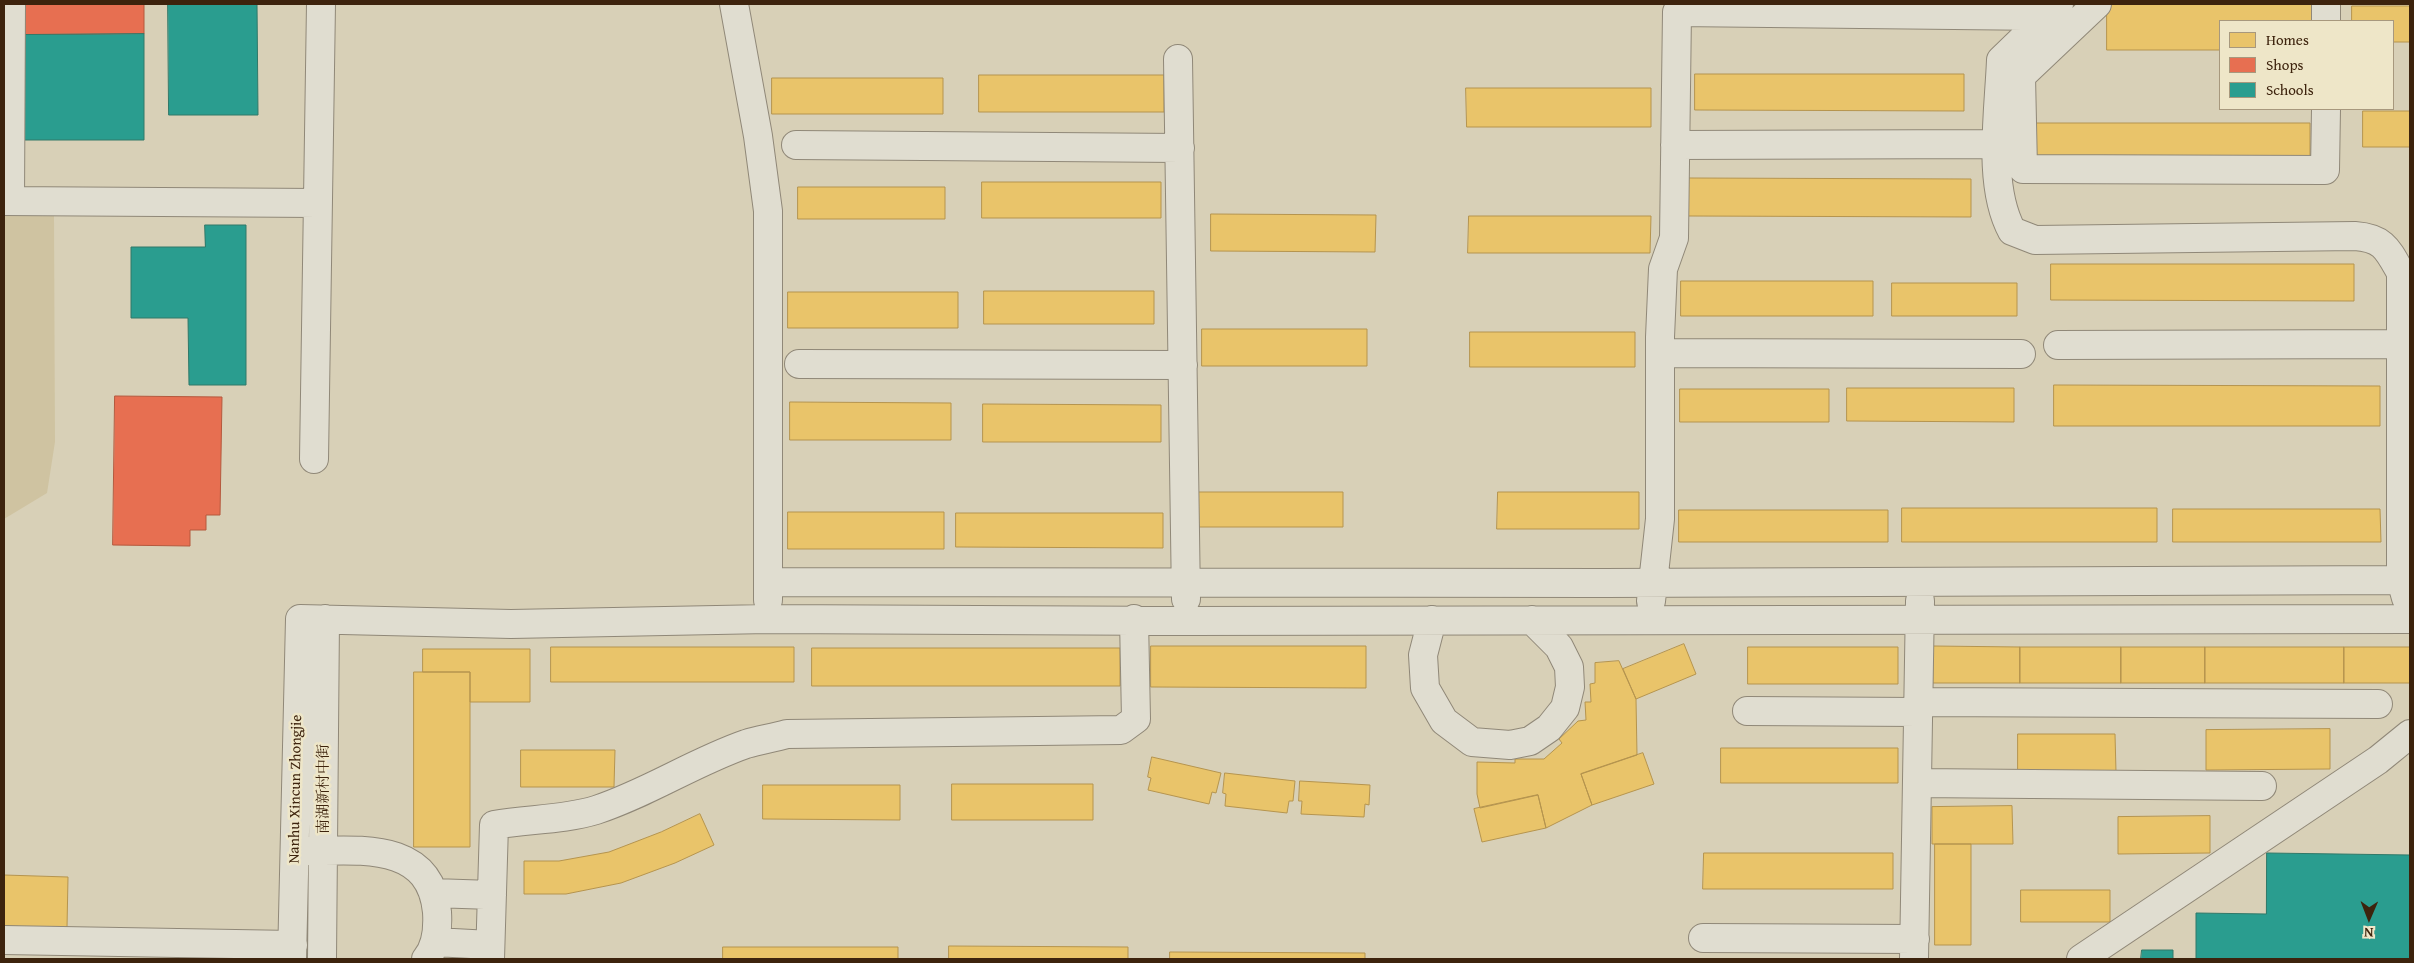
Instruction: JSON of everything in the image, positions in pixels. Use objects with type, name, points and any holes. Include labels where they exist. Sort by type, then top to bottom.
[{"type":"street","points":[[10,4],[7,45],[7,201],[318,203]]},
{"type":"street","points":[[314,459],[320,4]]},
{"type":"street","points":[[734,4],[758,136],[768,210],[768,618]]},
{"type":"street","points":[[2097,4],[2021,76],[2022,169],[2325,170],[2326,110]]},
{"type":"street","points":[[2326,4],[2326,20]]},
{"type":"street","points":[[2053,10],[2001,60],[1997,167],[2003,215],[2012,231],[2035,240],[2355,236],[2371,237],[2388,249],[2401,273],[2400,344],[2405,580],[2410,614]]},
{"type":"street","points":[[1647,620],[1654,582],[1660,519],[1660,353],[1663,269],[1674,238],[1677,12],[2053,10]]},
{"type":"street","points":[[1178,59],[1186,620]]},
{"type":"street","points":[[1675,144],[1998,144]]},
{"type":"street","points":[[796,145],[1180,148]]},
{"type":"street","points":[[2058,345],[2400,344]]},
{"type":"street","points":[[1660,353],[2021,354]]},
{"type":"street","points":[[799,364],[1182,365]]},
{"type":"street","points":[[768,582],[2405,580]]},
{"type":"street","points":[[1702,938],[1915,949],[1920,581]]},
{"type":"street","points":[[312,619],[511,624],[768,618],[1647,620],[2410,618]]},
{"type":"street","name":"南湖新村中街","points":[[312,619],[324,851],[322,959]]},
{"type":"street","name":"Nanhu Xincun Zhongjie","points":[[293,952],[295,851],[312,619]]},
{"type":"street","points":[[295,851],[370,850],[402,857],[425,876],[436,900],[438,921],[431,951],[490,952],[494,825],[527,819],[558,818],[594,810],[636,795],[746,744],[787,734],[1121,730],[1136,719],[1134,619]]},
{"type":"street","points":[[1432,620],[1423,655],[1425,688],[1444,721],[1472,742],[1510,745],[1530,741],[1549,728],[1565,708],[1570,687],[1569,668],[1559,646],[1532,620]]},
{"type":"street","points":[[1747,711],[1918,707],[2378,704]]},
{"type":"street","points":[[2081,959],[2378,760],[2410,734]]},
{"type":"street","points":[[1917,784],[2262,786]]},
{"type":"street","points":[[433,893],[492,895]]},
{"type":"street","points":[[4,940],[293,952]]},
{"type":"shaded area","points":[[4,215],[54,215],[55,442],[47,493],[4,519]]},
{"type":"building: Homes","points":[[2107,4],[2312,4],[2312,20],[2219,20],[2219,50],[2107,50]]},
{"type":"building: Homes","points":[[2352,6],[2410,6],[2410,42],[2394,42],[2394,20],[2352,20]]},
{"type":"building: Homes","points":[[1695,74],[1964,74],[1964,111],[1695,110]]},
{"type":"building: Homes","points":[[979,75],[1164,75],[1164,112],[979,112]]},
{"type":"building: Homes","points":[[772,78],[943,78],[943,114],[772,114]]},
{"type":"building: Homes","points":[[1466,88],[1651,88],[1651,127],[1467,127]]},
{"type":"building: Homes","points":[[2363,111],[2410,111],[2410,147],[2363,147]]},
{"type":"building: Homes","points":[[2028,123],[2310,123],[2310,166],[2028,166]]},
{"type":"building: Homes","points":[[1688,178],[1971,179],[1971,217],[1688,216]]},
{"type":"building: Homes","points":[[982,182],[1161,182],[1161,218],[982,218]]},
{"type":"building: Homes","points":[[798,187],[945,187],[945,219],[798,219]]},
{"type":"building: Homes","points":[[1211,214],[1376,215],[1375,252],[1211,251]]},
{"type":"building: Homes","points":[[1469,216],[1651,216],[1650,253],[1468,253]]},
{"type":"building: Homes","points":[[2051,264],[2354,264],[2354,301],[2051,300]]},
{"type":"building: Homes","points":[[1681,281],[1873,281],[1873,316],[1681,316]]},
{"type":"building: Homes","points":[[1892,283],[2017,283],[2017,316],[1892,316]]},
{"type":"building: Homes","points":[[984,291],[1154,291],[1154,324],[984,324]]},
{"type":"building: Homes","points":[[788,292],[958,292],[958,328],[788,328]]},
{"type":"building: Homes","points":[[1202,329],[1367,329],[1367,366],[1202,366]]},
{"type":"building: Homes","points":[[1470,332],[1635,332],[1635,367],[1470,367]]},
{"type":"building: Homes","points":[[2054,385],[2380,386],[2380,426],[2054,426]]},
{"type":"building: Homes","points":[[1847,388],[2014,388],[2014,422],[1847,421]]},
{"type":"building: Homes","points":[[1680,389],[1829,389],[1829,422],[1680,422]]},
{"type":"building: Homes","points":[[790,402],[951,403],[951,440],[790,440]]},
{"type":"building: Homes","points":[[983,404],[1161,405],[1161,442],[983,442]]},
{"type":"building: Homes","points":[[1198,492],[1343,492],[1343,527],[1198,527]]},
{"type":"building: Homes","points":[[1498,492],[1639,492],[1639,529],[1497,529]]},
{"type":"building: Homes","points":[[1902,508],[2157,508],[2157,542],[1902,542]]},
{"type":"building: Homes","points":[[2173,509],[2380,509],[2381,542],[2173,542]]},
{"type":"building: Homes","points":[[1679,510],[1888,510],[1888,542],[1679,542]]},
{"type":"building: Homes","points":[[788,512],[944,512],[944,549],[788,549]]},
{"type":"building: Homes","points":[[956,513],[1163,513],[1163,548],[956,547]]},
{"type":"building: Homes","points":[[1684,644],[1696,674],[1636,699],[1623,669]]},
{"type":"building: Homes","points":[[1151,646],[1366,646],[1366,688],[1151,687]]},
{"type":"building: Homes","points":[[1933,646],[2020,647],[2020,683],[1933,683]]},
{"type":"building: Homes","points":[[551,647],[794,647],[794,682],[551,682]]},
{"type":"building: Homes","points":[[1748,647],[1898,647],[1898,684],[1748,684]]},
{"type":"building: Homes","points":[[2020,647],[2121,647],[2121,683],[2020,683]]},
{"type":"building: Homes","points":[[2121,647],[2205,647],[2205,683],[2121,683]]},
{"type":"building: Homes","points":[[2205,647],[2344,647],[2344,683],[2205,683]]},
{"type":"building: Homes","points":[[2344,647],[2410,647],[2410,683],[2344,683]]},
{"type":"building: Homes","points":[[812,648],[1120,648],[1120,686],[812,686]]},
{"type":"building: Homes","points":[[423,649],[530,649],[530,702],[470,702],[470,672],[423,672]]},
{"type":"building: Homes","points":[[1619,661],[1636,699],[1637,755],[1581,774],[1592,805],[1546,828],[1538,795],[1480,808],[1477,794],[1477,762],[1515,763],[1515,759],[1544,759],[1562,743],[1559,739],[1578,721],[1586,720],[1585,702],[1591,702],[1590,684],[1595,683],[1595,663]]},
{"type":"building: Homes","points":[[414,672],[470,672],[470,847],[414,847]]},
{"type":"building: Homes","points":[[2330,729],[2330,769],[2206,770],[2206,730]]},
{"type":"building: Homes","points":[[2018,734],[2115,734],[2116,772],[2018,773]]},
{"type":"building: Homes","points":[[1721,748],[1898,748],[1898,783],[1721,783]]},
{"type":"building: Homes","points":[[521,750],[615,750],[614,787],[521,787]]},
{"type":"building: Homes","points":[[1643,753],[1654,784],[1592,805],[1581,774]]},
{"type":"building: Homes","points":[[1152,757],[1221,773],[1216,793],[1212,792],[1209,804],[1148,790],[1151,778],[1148,777]]},
{"type":"building: Homes","points":[[1225,773],[1295,781],[1293,801],[1289,801],[1287,813],[1225,806],[1226,794],[1223,793]]},
{"type":"building: Homes","points":[[1300,781],[1370,785],[1369,805],[1365,804],[1364,817],[1301,814],[1302,801],[1299,801]]},
{"type":"building: Homes","points":[[952,784],[1093,784],[1093,820],[952,820]]},
{"type":"building: Homes","points":[[763,785],[900,785],[900,820],[763,819]]},
{"type":"building: Homes","points":[[1538,795],[1546,828],[1482,842],[1474,809]]},
{"type":"building: Homes","points":[[2012,806],[2013,844],[1932,844],[1932,807]]},
{"type":"building: Homes","points":[[700,814],[714,845],[675,863],[621,883],[566,894],[524,894],[524,861],[559,861],[609,852],[661,832]]},
{"type":"building: Homes","points":[[2210,816],[2210,853],[2118,854],[2118,817]]},
{"type":"building: Homes","points":[[1935,844],[1971,844],[1971,945],[1935,945]]},
{"type":"building: Homes","points":[[1704,853],[1893,853],[1893,889],[1703,889]]},
{"type":"building: Homes","points":[[4,875],[68,877],[67,928],[4,926]]},
{"type":"building: Homes","points":[[2021,890],[2110,890],[2110,922],[2021,922]]},
{"type":"building: Homes","points":[[949,946],[1128,947],[1128,959],[949,959]]},
{"type":"building: Homes","points":[[723,947],[898,947],[898,959],[723,959]]},
{"type":"building: Homes","points":[[1170,952],[1365,953],[1365,959],[1170,959]]},
{"type":"building: Shops","points":[[18,4],[144,4],[144,34],[18,35]]},
{"type":"building: Shops","points":[[115,396],[222,397],[220,515],[206,515],[206,530],[190,530],[190,546],[113,545]]},
{"type":"building: Schools","points":[[168,4],[257,4],[258,115],[169,115]]},
{"type":"building: Schools","points":[[144,34],[144,140],[19,140],[18,35]]},
{"type":"building: Schools","points":[[205,225],[246,225],[246,385],[189,385],[188,318],[131,318],[131,247],[205,247]]},
{"type":"building: Schools","points":[[2267,853],[2410,855],[2410,959],[2196,959],[2196,913],[2266,914]]},
{"type":"building: Schools","points":[[2142,950],[2173,950],[2173,959],[2141,959]]}]
